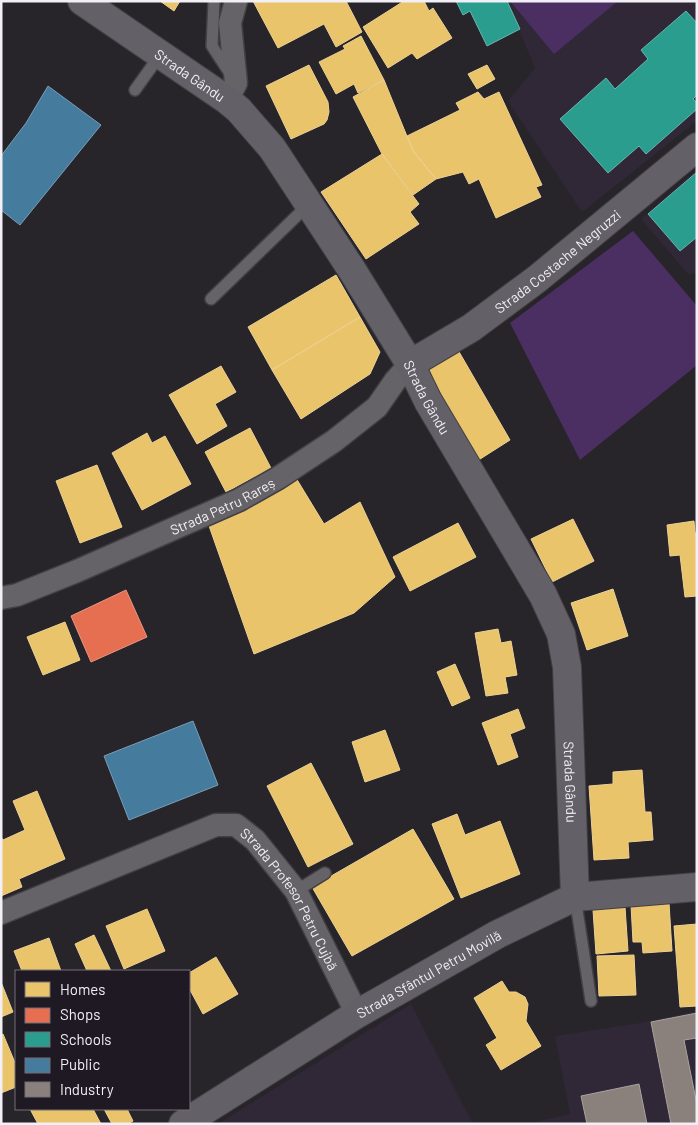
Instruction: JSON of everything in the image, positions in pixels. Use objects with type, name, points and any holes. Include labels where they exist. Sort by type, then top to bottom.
[{"type":"street","name":"Strada Gându","points":[[82,1],[160,54],[232,91],[239,110],[272,148],[352,270],[410,364],[428,401],[543,595],[561,634],[566,667],[575,897]]},
{"type":"street","points":[[232,91],[230,23],[236,1]]},
{"type":"street","name":"Strada Costache Negruzzi","points":[[410,364],[471,328],[537,279],[697,146]]},
{"type":"street","name":"Strada Petru Rareș","points":[[1,598],[17,594],[128,549],[239,500],[278,478],[334,441],[377,407],[395,381],[410,364]]},
{"type":"street","name":"Strada Profesor Petru Cujbă","points":[[1,913],[216,825],[236,825],[255,840],[296,891],[357,1014]]},
{"type":"street","name":"Strada Sfântul Petru Movilă","points":[[182,1124],[357,1014],[498,934],[575,897],[697,887]]},
{"type":"lane","points":[[214,1],[212,46],[232,91]]},
{"type":"lane","points":[[135,90],[160,54]]},
{"type":"lane","points":[[211,299],[308,205]]},
{"type":"lane","points":[[296,891],[325,873]]},
{"type":"lane","points":[[575,897],[591,1001]]},
{"type":"shaded area","points":[[507,1],[697,1],[697,121],[582,212],[508,101],[535,68]]},
{"type":"shaded area","points":[[510,1],[618,1],[554,54]]},
{"type":"shaded area","points":[[697,169],[697,272],[689,275],[641,219]]},
{"type":"shaded area","points":[[633,231],[697,306],[697,365],[580,460],[510,323]]},
{"type":"shaded area","points":[[411,1004],[473,1124],[218,1124]]},
{"type":"shaded area","points":[[697,1011],[697,1124],[526,1124],[570,1114],[555,1036],[640,1023]]},
{"type":"building: Homes","points":[[160,1],[180,1],[174,11]]},
{"type":"building: Homes","points":[[253,1],[346,1],[362,32],[336,47],[324,24],[278,48]]},
{"type":"building: Homes","points":[[404,1],[424,1],[429,11],[433,8],[452,38],[417,59],[412,53],[388,68],[363,27]]},
{"type":"building: Homes","points":[[361,36],[384,80],[358,93],[354,84],[336,94],[319,62],[345,49],[343,46]]},
{"type":"building: Homes","points":[[309,65],[328,102],[329,112],[324,124],[291,139],[266,86]]},
{"type":"building: Homes","points":[[487,65],[495,79],[477,89],[468,74]]},
{"type":"building: Homes","points":[[384,80],[413,151],[436,179],[413,195],[382,154],[353,97]]},
{"type":"building: Homes","points":[[478,92],[484,99],[499,92],[542,185],[536,187],[541,197],[496,218],[479,179],[469,184],[463,172],[436,179],[413,151],[407,136],[460,110],[456,103]]},
{"type":"building: Homes","points":[[382,154],[419,204],[410,212],[419,224],[366,259],[321,192]]},
{"type":"building: Homes","points":[[336,275],[360,317],[272,370],[248,327]]},
{"type":"building: Homes","points":[[360,317],[380,352],[370,374],[301,419],[272,370]]},
{"type":"building: Homes","points":[[458,350],[510,440],[477,461],[427,371]]},
{"type":"building: Homes","points":[[221,366],[236,392],[215,404],[227,426],[197,444],[169,395]]},
{"type":"building: Homes","points":[[250,428],[271,468],[226,492],[205,452]]},
{"type":"building: Homes","points":[[147,433],[152,443],[165,436],[191,484],[142,510],[112,453]]},
{"type":"building: Homes","points":[[97,465],[122,527],[80,543],[56,481]]},
{"type":"building: Homes","points":[[296,478],[324,524],[360,502],[395,577],[354,613],[254,654],[208,523]]},
{"type":"building: Homes","points":[[573,519],[594,561],[552,582],[531,539]]},
{"type":"building: Homes","points":[[694,521],[695,533],[697,533],[697,596],[685,597],[680,555],[670,556],[667,525]]},
{"type":"building: Homes","points":[[458,523],[476,557],[410,591],[393,557]]},
{"type":"building: Homes","points":[[613,589],[628,636],[587,650],[571,603]]},
{"type":"building: Homes","points":[[65,622],[80,660],[43,675],[27,637]]},
{"type":"building: Homes","points":[[498,629],[501,643],[511,641],[517,675],[505,677],[508,693],[486,696],[475,633]]},
{"type":"building: Homes","points":[[455,664],[470,698],[452,706],[437,672]]},
{"type":"building: Homes","points":[[518,709],[525,728],[510,734],[518,757],[498,765],[482,723]]},
{"type":"building: Homes","points":[[385,730],[400,770],[365,782],[352,742]]},
{"type":"building: Homes","points":[[311,763],[353,844],[308,867],[267,786]]},
{"type":"building: Homes","points":[[642,770],[645,812],[651,812],[653,840],[628,842],[629,858],[594,860],[589,786],[613,784],[613,772]]},
{"type":"building: Homes","points":[[37,791],[65,859],[19,879],[22,887],[1,896],[1,837],[3,840],[25,830],[13,801]]},
{"type":"building: Homes","points":[[457,814],[465,835],[500,821],[520,874],[461,898],[432,824]]},
{"type":"building: Homes","points":[[413,829],[454,899],[352,956],[312,887]]},
{"type":"building: Homes","points":[[669,903],[672,951],[643,953],[642,942],[633,942],[631,905]]},
{"type":"building: Homes","points":[[625,907],[628,951],[596,954],[593,910]]},
{"type":"building: Homes","points":[[147,909],[165,951],[124,969],[106,926]]},
{"type":"building: Homes","points":[[697,924],[697,1006],[680,1007],[674,926]]},
{"type":"building: Homes","points":[[94,935],[111,970],[87,970],[75,944]]},
{"type":"building: Homes","points":[[49,938],[61,970],[22,970],[14,951]]},
{"type":"building: Homes","points":[[634,955],[636,995],[599,996],[597,956]]},
{"type":"building: Homes","points":[[216,957],[238,994],[203,1014],[190,990],[190,972]]},
{"type":"building: Homes","points":[[502,981],[509,992],[516,992],[525,997],[528,1004],[526,1021],[541,1046],[501,1070],[486,1045],[497,1038],[474,998]]},
{"type":"building: Homes","points":[[1,982],[13,1012],[1,1017]]},
{"type":"building: Homes","points":[[3,1034],[15,1063],[15,1087],[1,1093],[1,1035]]},
{"type":"building: Homes","points":[[31,1110],[94,1110],[101,1124],[38,1124]]},
{"type":"building: Homes","points":[[105,1110],[128,1110],[133,1121],[128,1124],[112,1124]]},
{"type":"building: Shops","points":[[126,590],[147,637],[91,662],[71,616]]},
{"type":"building: Schools","points":[[456,1],[507,1],[520,29],[487,46],[470,11],[463,15]]},
{"type":"building: Schools","points":[[686,11],[697,23],[697,95],[693,99],[697,103],[697,109],[646,154],[639,146],[608,173],[560,119],[606,78],[615,89],[648,59],[641,50]]},
{"type":"building: Schools","points":[[697,172],[697,237],[680,251],[648,214]]},
{"type":"building: Public","points":[[48,86],[101,125],[20,225],[1,210],[1,156],[26,123]]},
{"type":"building: Public","points":[[193,721],[218,785],[129,820],[104,756]]},
{"type":"building: Industry","points":[[697,1013],[697,1038],[684,1040],[697,1105],[697,1124],[671,1124],[651,1022]]},
{"type":"building: Industry","points":[[639,1084],[647,1124],[587,1124],[581,1096]]}]
